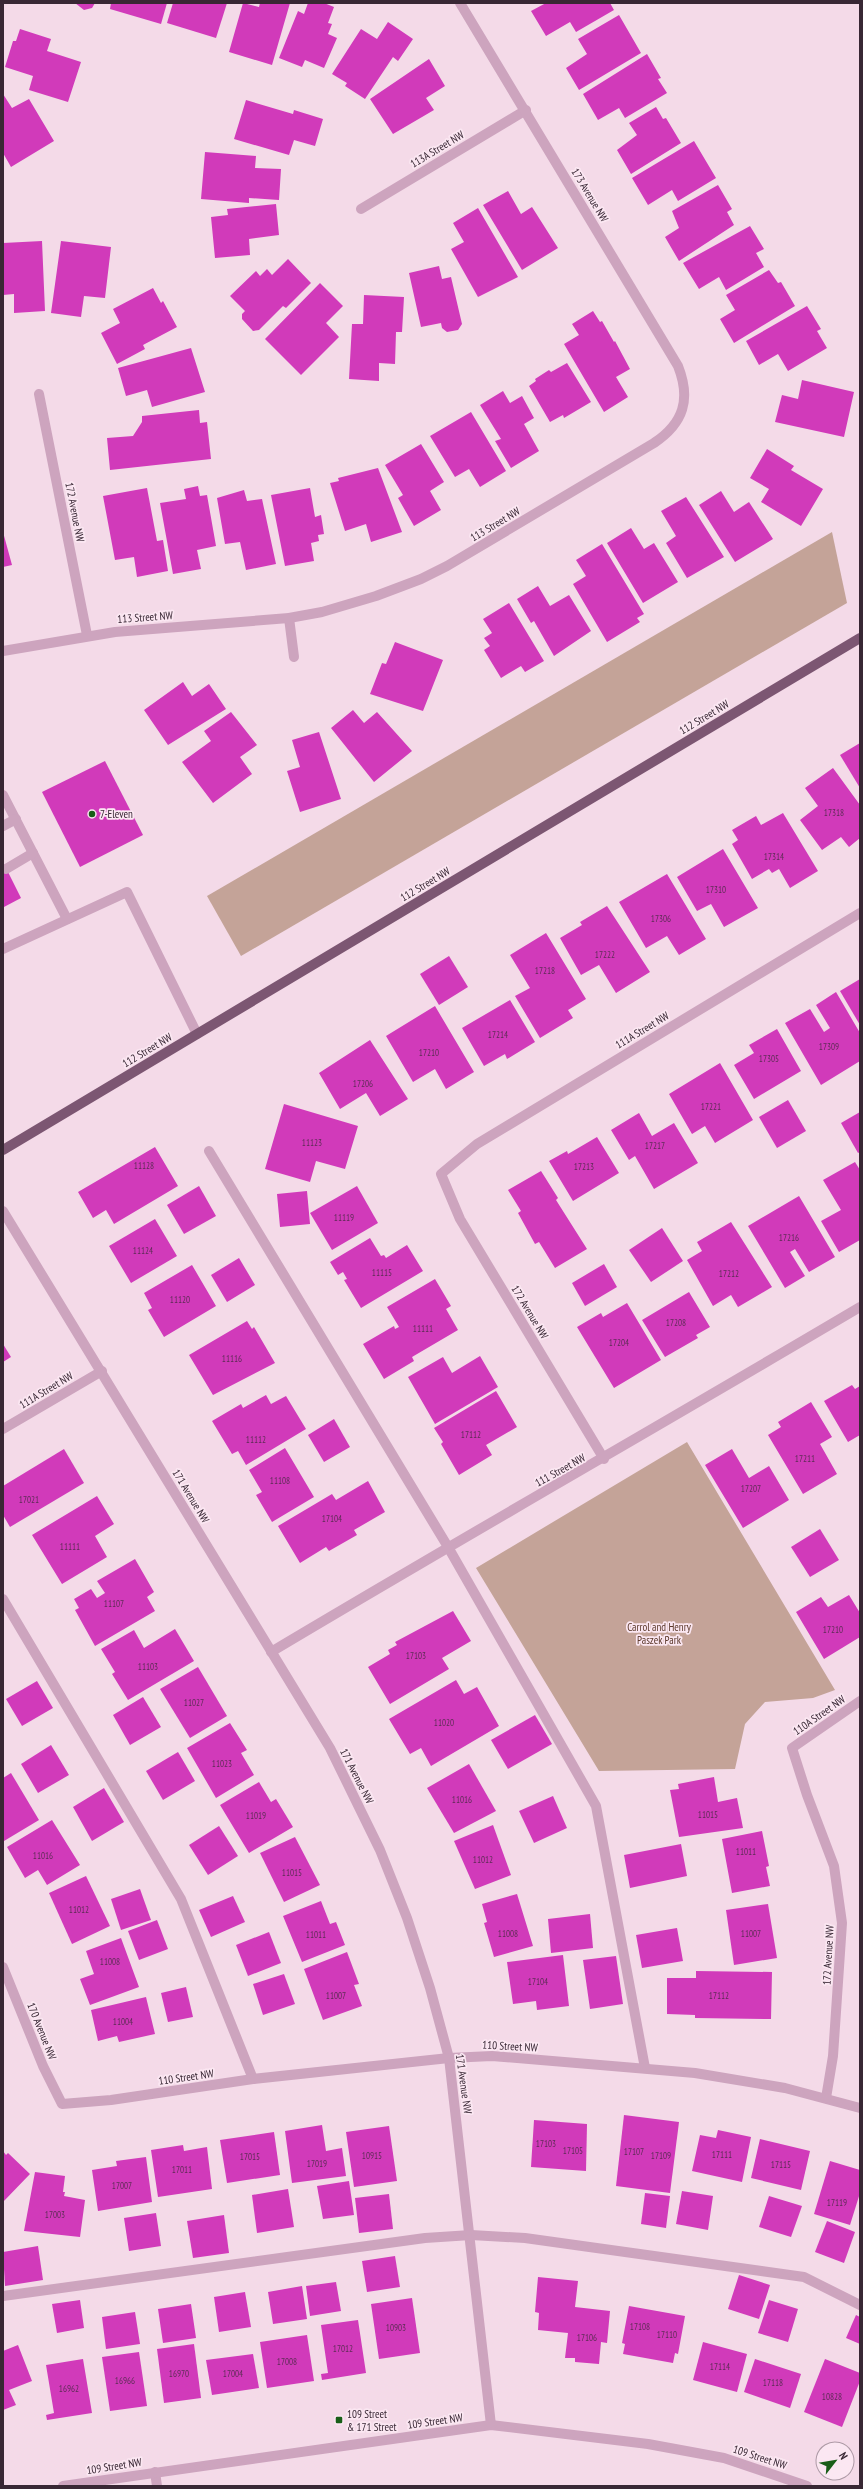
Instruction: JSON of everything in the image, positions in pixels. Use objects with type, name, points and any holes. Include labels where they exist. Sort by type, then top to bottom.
[{"type":"main road","name":"112 Street NW","points":[[3,1150],[860,638]]},
{"type":"street","name":"173 Avenue NW","points":[[460,3],[526,110],[678,366],[685,389],[684,404]]},
{"type":"street","name":"113A Street NW","points":[[361,209],[526,110]]},
{"type":"street","name":"172 Avenue NW","points":[[39,394],[87,635]]},
{"type":"street","name":"113 Street NW","points":[[3,651],[87,635],[289,618],[322,612],[376,596],[421,579],[447,566],[664,436],[676,422],[684,404]]},
{"type":"street","points":[[289,618],[294,657]]},
{"type":"street","points":[[3,795],[67,919]]},
{"type":"street","points":[[3,826],[16,819]]},
{"type":"street","points":[[6,869],[33,853]]},
{"type":"street","points":[[3,948],[127,892],[197,1034]]},
{"type":"street","name":"111A Street NW","points":[[441,1174],[477,1144],[860,913]]},
{"type":"street","points":[[209,1151],[448,1546],[596,1806],[645,2068]]},
{"type":"street","name":"172 Avenue NW","points":[[441,1174],[460,1219],[604,1458]]},
{"type":"street","name":"171 Avenue NW","points":[[3,1211],[102,1371],[330,1748],[380,1850],[407,1918],[430,1988],[449,2058],[471,2235],[491,2425]]},
{"type":"street","name":"111 Street NW","points":[[271,1652],[448,1546],[604,1458],[860,1307]]},
{"type":"street","name":"111A Street NW","points":[[3,1429],[102,1371]]},
{"type":"street","points":[[3,1599],[181,1899],[253,2079]]},
{"type":"street","name":"110A Street NW","points":[[792,1748],[860,1701]]},
{"type":"street","name":"172 Avenue NW","points":[[792,1748],[807,1795],[834,1866],[842,1923],[833,2056],[826,2098]]},
{"type":"street","name":"170 Avenue NW","points":[[3,1967],[43,2066],[62,2104]]},
{"type":"street","name":"110 Street NW","points":[[62,2104],[111,2100],[253,2079],[449,2058],[492,2056],[645,2068],[744,2080],[826,2098],[860,2108]]},
{"type":"street","points":[[3,2296],[425,2238],[471,2235],[525,2238],[804,2277],[860,2305]]},
{"type":"street","name":"109 Street NW","points":[[63,2486],[491,2425],[648,2444],[724,2458],[807,2486]]},
{"type":"street","points":[[155,2472],[157,2486]]},
{"type":"green space","points":[[832,532],[847,603],[241,956],[207,896]]},
{"type":"green space","name":"Carrol and Henry Paszek Park","points":[[687,1442],[835,1690],[813,1698],[765,1702],[745,1724],[735,1769],[599,1771],[476,1568]]},
{"type":"building","points":[[75,3],[95,3],[92,8],[84,10]]},
{"type":"building","points":[[111,3],[167,3],[161,24],[110,9]]},
{"type":"building","points":[[173,3],[227,3],[216,38],[167,23]]},
{"type":"building","points":[[243,3],[259,7],[260,3],[290,3],[272,65],[229,52]]},
{"type":"building","points":[[308,3],[324,3],[334,7],[328,23],[332,24],[328,34],[337,38],[324,68],[305,60],[302,67],[279,58],[298,11],[304,14]]},
{"type":"building","points":[[546,3],[610,3],[614,10],[576,32],[570,22],[546,36],[531,11]]},
{"type":"building","points":[[619,15],[641,53],[579,90],[566,68],[587,54],[578,39]]},
{"type":"building","points":[[388,22],[413,39],[398,61],[393,57],[365,99],[345,86],[347,83],[332,74],[361,29],[377,39]]},
{"type":"building","points":[[20,29],[51,39],[47,51],[81,62],[68,102],[29,90],[33,76],[5,67],[13,41],[16,41]]},
{"type":"building","points":[[647,54],[661,78],[658,79],[667,93],[625,118],[619,108],[598,120],[583,94]]},
{"type":"building","points":[[429,59],[445,86],[426,98],[434,110],[393,134],[370,99]]},
{"type":"building","points":[[3,94],[12,108],[29,99],[54,141],[11,167],[3,153]]},
{"type":"building","points":[[246,100],[293,114],[294,110],[323,119],[315,146],[294,140],[289,155],[234,139]]},
{"type":"building","points":[[656,107],[663,119],[666,118],[681,143],[631,174],[617,150],[637,135],[629,123]]},
{"type":"building","points":[[694,141],[716,178],[678,201],[672,190],[648,205],[632,178]]},
{"type":"building","points":[[205,152],[256,156],[255,168],[281,169],[279,200],[249,198],[249,203],[201,199]]},
{"type":"building","points":[[718,185],[732,209],[727,212],[734,225],[679,261],[665,237],[679,228],[672,211]]},
{"type":"building","points":[[508,191],[521,214],[532,207],[558,248],[522,270],[483,205]]},
{"type":"building","points":[[276,204],[279,235],[249,239],[250,255],[215,258],[211,217],[228,215],[227,209]]},
{"type":"building","points":[[478,208],[518,277],[478,297],[451,249],[464,242],[453,223]]},
{"type":"building","points":[[750,226],[764,249],[756,253],[764,267],[726,290],[719,277],[699,289],[683,263]]},
{"type":"building","points":[[42,241],[45,311],[14,313],[14,294],[3,295],[3,243]]},
{"type":"building","points":[[61,241],[111,247],[105,298],[84,296],[81,317],[51,313]]},
{"type":"building","points":[[288,259],[311,283],[286,308],[283,306],[259,330],[253,331],[242,319],[242,314],[245,311],[230,296],[256,271],[260,276],[267,269],[272,275]]},
{"type":"building","points":[[439,266],[442,279],[451,277],[462,324],[458,330],[447,332],[442,328],[441,323],[421,327],[409,273]]},
{"type":"building","points":[[769,270],[778,283],[781,282],[795,306],[734,343],[720,319],[735,310],[726,295]]},
{"type":"building","points":[[320,283],[343,306],[326,323],[339,337],[301,375],[265,339]]},
{"type":"building","points":[[153,288],[161,303],[163,301],[177,327],[143,345],[145,349],[117,364],[101,333],[120,323],[113,309]]},
{"type":"building","points":[[364,295],[404,297],[402,332],[396,332],[395,364],[379,363],[379,381],[349,379],[352,324],[363,324]]},
{"type":"building","points":[[807,306],[821,329],[817,331],[827,348],[788,371],[778,354],[759,365],[746,341]]},
{"type":"building","points":[[593,311],[600,322],[602,321],[614,342],[615,341],[630,369],[616,377],[628,397],[604,412],[564,344],[579,335],[572,324]]},
{"type":"building","points":[[191,348],[205,392],[152,407],[147,390],[126,396],[118,368]]},
{"type":"building","points":[[567,363],[591,402],[564,418],[563,415],[550,422],[529,386],[536,381],[535,379],[549,370],[551,372]]},
{"type":"building","points":[[802,380],[854,392],[844,437],[775,422],[782,395],[798,399]]},
{"type":"building","points":[[503,391],[510,403],[522,396],[534,418],[524,424],[539,451],[511,468],[495,441],[501,439],[480,405]]},
{"type":"building","points":[[199,410],[200,423],[207,422],[211,459],[110,470],[107,438],[133,436],[142,422],[142,416]]},
{"type":"building","points":[[471,412],[506,471],[480,487],[469,469],[455,477],[430,436]]},
{"type":"building","points":[[421,444],[444,482],[430,491],[441,510],[414,526],[398,498],[403,495],[385,465]]},
{"type":"building","points":[[767,449],[794,466],[791,470],[823,489],[801,526],[761,502],[769,489],[750,478]]},
{"type":"building","points":[[378,468],[402,532],[371,542],[366,524],[345,531],[330,483],[339,481],[338,478]]},
{"type":"building","points":[[198,486],[200,496],[207,495],[216,546],[197,550],[201,569],[173,574],[160,503],[186,499],[184,489]]},
{"type":"building","points":[[147,488],[157,541],[163,540],[168,571],[137,577],[134,557],[115,560],[103,496]]},
{"type":"building","points":[[310,488],[315,517],[321,515],[324,534],[318,535],[319,541],[311,543],[314,561],[285,566],[271,495]]},
{"type":"building","points":[[244,490],[247,501],[262,499],[276,564],[246,570],[240,542],[225,544],[217,498]]},
{"type":"building","points":[[721,491],[734,512],[749,502],[773,539],[735,562],[699,505]]},
{"type":"building","points":[[686,497],[724,557],[687,578],[666,543],[676,536],[661,511]]},
{"type":"building","points":[[631,528],[644,549],[654,543],[678,582],[643,603],[607,543]]},
{"type":"building","points":[[3,532],[12,565],[3,567]]},
{"type":"building","points":[[602,544],[644,614],[637,618],[640,622],[607,642],[573,584],[586,576],[576,560]]},
{"type":"building","points":[[538,586],[550,606],[569,595],[591,631],[554,656],[534,621],[531,623],[517,599]]},
{"type":"building","points":[[509,603],[544,661],[525,672],[521,666],[501,678],[484,650],[490,646],[484,638],[492,633],[483,619]]},
{"type":"building","points":[[395,642],[443,660],[423,711],[370,694],[382,663],[386,664]]},
{"type":"building","points":[[183,682],[192,696],[209,684],[226,709],[168,745],[144,710]]},
{"type":"building","points":[[353,710],[364,723],[377,712],[412,751],[374,782],[331,728]]},
{"type":"building","points":[[231,712],[257,745],[240,757],[252,774],[213,803],[182,762],[211,741],[204,731]]},
{"type":"building","points":[[319,732],[341,799],[300,812],[287,771],[300,767],[292,740]]},
{"type":"building","points":[[860,743],[860,788],[840,755]]},
{"type":"building","name":"7-Eleven","points":[[105,761],[143,835],[80,867],[42,792]]},
{"type":"building","points":[[833,768],[860,805],[860,838],[849,847],[841,837],[822,850],[800,820],[818,806],[805,788]]},
{"type":"building","points":[[783,813],[818,871],[790,888],[779,869],[772,873],[769,869],[752,879],[732,844],[738,840],[732,830],[756,816],[761,825]]},
{"type":"building","points":[[723,849],[758,908],[724,927],[711,904],[697,911],[677,877]]},
{"type":"building","points":[[3,862],[21,898],[4,907],[3,906]]},
{"type":"building","points":[[667,874],[706,939],[679,955],[667,936],[646,948],[619,902]]},
{"type":"building","points":[[607,906],[650,972],[616,993],[599,965],[581,975],[560,938],[582,925],[580,922]]},
{"type":"building","points":[[546,933],[586,999],[568,1010],[573,1018],[540,1038],[515,996],[530,988],[510,955]]},
{"type":"building","points":[[449,956],[468,987],[439,1005],[420,974]]},
{"type":"building","points":[[860,979],[860,1025],[840,991]]},
{"type":"building","points":[[836,992],[860,1033],[860,1061],[821,1085],[785,1023],[810,1009],[824,1032],[830,1028],[816,1005]]},
{"type":"building","points":[[510,1000],[535,1042],[507,1059],[505,1054],[484,1066],[462,1028]]},
{"type":"building","points":[[435,1006],[474,1072],[446,1089],[435,1069],[413,1082],[386,1036]]},
{"type":"building","points":[[777,1029],[801,1071],[754,1099],[734,1065],[754,1053],[749,1045]]},
{"type":"building","points":[[370,1040],[408,1099],[380,1116],[366,1093],[340,1109],[319,1073]]},
{"type":"building","points":[[720,1063],[753,1120],[715,1143],[705,1126],[692,1134],[669,1094]]},
{"type":"building","points":[[788,1100],[806,1131],[777,1148],[759,1117]]},
{"type":"building","points":[[284,1104],[358,1126],[345,1169],[316,1161],[310,1182],[265,1169]]},
{"type":"building","points":[[860,1112],[860,1152],[858,1153],[841,1123]]},
{"type":"building","points":[[639,1113],[652,1136],[674,1123],[698,1163],[654,1189],[635,1156],[629,1160],[611,1130]]},
{"type":"building","points":[[597,1137],[619,1173],[573,1201],[549,1161],[567,1151],[568,1154]]},
{"type":"building","points":[[155,1147],[178,1186],[114,1224],[106,1210],[93,1218],[78,1192]]},
{"type":"building","points":[[855,1162],[860,1170],[860,1240],[839,1252],[821,1221],[841,1210],[823,1180]]},
{"type":"building","points":[[541,1171],[558,1198],[556,1200],[587,1249],[555,1268],[539,1242],[535,1244],[518,1213],[521,1211],[508,1190]]},
{"type":"building","points":[[199,1186],[216,1216],[184,1234],[167,1205]]},
{"type":"building","points":[[357,1186],[378,1223],[332,1250],[310,1213]]},
{"type":"building","points":[[307,1191],[310,1224],[280,1227],[277,1194]]},
{"type":"building","points":[[799,1196],[835,1257],[809,1272],[795,1249],[790,1252],[805,1276],[785,1288],[748,1226]]},
{"type":"building","points":[[155,1219],[177,1256],[131,1283],[109,1246]]},
{"type":"building","points":[[731,1222],[772,1287],[738,1307],[731,1295],[713,1306],[687,1260],[702,1251],[697,1242]]},
{"type":"building","points":[[662,1228],[683,1261],[651,1282],[629,1250]]},
{"type":"building","points":[[370,1238],[381,1256],[384,1255],[386,1258],[407,1245],[423,1271],[361,1308],[344,1280],[347,1279],[343,1272],[338,1275],[330,1262]]},
{"type":"building","points":[[239,1258],[255,1285],[227,1302],[211,1275]]},
{"type":"building","points":[[604,1264],[617,1287],[585,1306],[572,1283]]},
{"type":"building","points":[[192,1265],[216,1306],[164,1337],[148,1310],[152,1308],[144,1293]]},
{"type":"building","points":[[435,1279],[451,1306],[446,1309],[458,1330],[412,1357],[414,1361],[384,1379],[363,1344],[394,1326],[395,1329],[399,1327],[387,1307]]},
{"type":"building","points":[[689,1292],[710,1327],[696,1335],[698,1338],[665,1357],[642,1320]]},
{"type":"building","points":[[627,1303],[661,1360],[614,1388],[577,1327],[601,1313],[603,1317]]},
{"type":"building","points":[[247,1321],[252,1329],[254,1327],[275,1363],[213,1395],[189,1355]]},
{"type":"building","points":[[3,1344],[11,1357],[3,1362]]},
{"type":"building","points":[[480,1356],[498,1387],[435,1424],[408,1377],[443,1357],[452,1373]]},
{"type":"building","points":[[852,1385],[855,1389],[860,1386],[860,1435],[848,1442],[824,1401]]},
{"type":"building","points":[[496,1391],[517,1427],[486,1445],[492,1455],[459,1475],[441,1444],[443,1442],[434,1428]]},
{"type":"building","points":[[266,1395],[271,1404],[286,1396],[306,1429],[246,1465],[238,1451],[232,1454],[212,1421],[241,1404],[243,1408]]},
{"type":"building","points":[[811,1402],[832,1437],[820,1444],[837,1474],[803,1494],[768,1435],[781,1427],[778,1422]]},
{"type":"building","points":[[334,1419],[350,1447],[324,1462],[308,1435]]},
{"type":"building","points":[[285,1448],[314,1497],[272,1522],[256,1495],[262,1492],[249,1470]]},
{"type":"building","points":[[64,1449],[84,1483],[10,1527],[3,1515],[3,1486]]},
{"type":"building","points":[[732,1449],[749,1478],[769,1466],[789,1500],[743,1528],[705,1465]]},
{"type":"building","points":[[368,1481],[385,1512],[354,1530],[357,1535],[329,1551],[326,1547],[300,1563],[278,1526],[332,1494],[336,1500]]},
{"type":"building","points":[[97,1496],[114,1524],[95,1536],[107,1557],[62,1584],[32,1535]]},
{"type":"building","points":[[820,1529],[839,1560],[810,1577],[791,1547]]},
{"type":"building","points":[[135,1559],[154,1592],[147,1597],[155,1611],[95,1646],[75,1610],[79,1608],[74,1599],[91,1589],[97,1598],[105,1593],[97,1581]]},
{"type":"building","points":[[849,1595],[860,1613],[860,1637],[824,1659],[796,1612],[821,1597],[828,1607]]},
{"type":"building","points":[[453,1611],[471,1641],[442,1658],[449,1669],[390,1704],[368,1667],[390,1654],[388,1650],[397,1645],[395,1642]]},
{"type":"building","points":[[175,1629],[194,1661],[128,1700],[112,1674],[115,1672],[101,1649],[134,1630],[144,1648]]},
{"type":"building","points":[[198,1667],[227,1716],[190,1738],[160,1689]]},
{"type":"building","points":[[456,1680],[464,1694],[477,1687],[499,1726],[431,1766],[421,1748],[410,1754],[389,1719]]},
{"type":"building","points":[[37,1681],[53,1708],[22,1726],[6,1699]]},
{"type":"building","points":[[143,1697],[161,1727],[130,1745],[113,1715]]},
{"type":"building","points":[[535,1715],[552,1744],[508,1769],[491,1740]]},
{"type":"building","points":[[230,1723],[247,1750],[241,1753],[254,1775],[216,1798],[187,1748]]},
{"type":"building","points":[[51,1745],[69,1775],[38,1793],[21,1764]]},
{"type":"building","points":[[178,1752],[195,1781],[163,1800],[146,1771]]},
{"type":"building","points":[[469,1764],[496,1811],[454,1833],[427,1788]]},
{"type":"building","points":[[11,1773],[39,1820],[4,1841],[3,1778]]},
{"type":"building","points":[[714,1777],[718,1802],[737,1798],[743,1828],[679,1837],[670,1790],[679,1789],[678,1784]]},
{"type":"building","points":[[259,1782],[271,1802],[276,1799],[293,1827],[249,1853],[220,1805]]},
{"type":"building","points":[[104,1788],[124,1822],[92,1841],[73,1807]]},
{"type":"building","points":[[553,1796],[567,1828],[534,1843],[519,1811]]},
{"type":"building","points":[[52,1820],[80,1865],[47,1885],[38,1870],[25,1878],[7,1847]]},
{"type":"building","points":[[493,1825],[511,1875],[475,1889],[454,1841]]},
{"type":"building","points":[[219,1826],[238,1856],[208,1875],[189,1845]]},
{"type":"building","points":[[762,1831],[769,1866],[766,1867],[770,1886],[732,1893],[722,1839]]},
{"type":"building","points":[[295,1837],[320,1885],[284,1902],[260,1853]]},
{"type":"building","points":[[681,1844],[687,1876],[630,1888],[624,1855]]},
{"type":"building","points":[[86,1876],[110,1926],[72,1944],[49,1893]]},
{"type":"building","points":[[140,1889],[151,1920],[121,1930],[111,1899]]},
{"type":"building","points":[[517,1894],[533,1946],[494,1957],[484,1923],[487,1922],[482,1904]]},
{"type":"building","points":[[233,1896],[245,1922],[211,1937],[199,1910]]},
{"type":"building","points":[[321,1901],[330,1924],[336,1922],[345,1945],[302,1962],[283,1916]]},
{"type":"building","points":[[768,1904],[777,1958],[734,1965],[726,1910]]},
{"type":"building","points":[[590,1914],[593,1948],[551,1953],[548,1919]]},
{"type":"building","points":[[157,1920],[168,1949],[139,1960],[128,1931]]},
{"type":"building","points":[[677,1928],[683,1961],[642,1968],[636,1935]]},
{"type":"building","points":[[269,1932],[281,1963],[248,1976],[236,1945]]},
{"type":"building","points":[[121,1938],[139,1987],[90,2005],[80,1979],[94,1974],[86,1951]]},
{"type":"building","points":[[347,1952],[359,1984],[354,1985],[362,2006],[323,2020],[304,1969]]},
{"type":"building","points":[[563,1955],[569,2006],[537,2010],[536,2001],[513,2004],[507,1962]]},
{"type":"building","points":[[616,1956],[623,2004],[590,2009],[583,1960]]},
{"type":"building","points":[[696,1971],[772,1972],[771,2019],[695,2018],[695,2015],[667,2014],[667,1978],[696,1978]]},
{"type":"building","points":[[284,1974],[295,2004],[263,2015],[253,1984]]},
{"type":"building","points":[[186,1987],[193,2017],[168,2022],[161,1993]]},
{"type":"building","points":[[146,1997],[155,2034],[119,2042],[117,2036],[98,2041],[91,2010]]},
{"type":"building","points":[[624,2115],[679,2122],[670,2193],[616,2186]]},
{"type":"building","points":[[534,2120],[587,2124],[586,2171],[531,2167]]},
{"type":"building","points":[[322,2125],[326,2151],[342,2148],[346,2176],[292,2183],[285,2131]]},
{"type":"building","points":[[389,2126],[397,2181],[354,2187],[346,2132]]},
{"type":"building","points":[[718,2130],[751,2137],[742,2182],[692,2171],[700,2135],[716,2138]]},
{"type":"building","points":[[274,2132],[280,2175],[227,2183],[220,2140]]},
{"type":"building","points":[[760,2139],[810,2151],[801,2190],[751,2178]]},
{"type":"building","points":[[183,2145],[184,2151],[207,2147],[212,2189],[158,2197],[151,2150]]},
{"type":"building","points":[[3,2151],[6,2155],[8,2153],[30,2174],[3,2202]]},
{"type":"building","points":[[146,2157],[152,2202],[98,2211],[92,2170],[117,2166],[116,2161]]},
{"type":"building","points":[[830,2161],[860,2170],[860,2193],[850,2225],[814,2214]]},
{"type":"building","points":[[35,2172],[65,2176],[64,2196],[85,2200],[80,2237],[24,2231]]},
{"type":"building","points":[[349,2181],[354,2215],[323,2219],[317,2186]]},
{"type":"building","points":[[288,2189],[294,2227],[257,2233],[252,2195]]},
{"type":"building","points":[[682,2191],[713,2196],[708,2230],[676,2224]]},
{"type":"building","points":[[645,2193],[670,2196],[666,2228],[641,2224]]},
{"type":"building","points":[[389,2194],[393,2229],[359,2233],[355,2198]]},
{"type":"building","points":[[769,2196],[802,2206],[791,2237],[759,2227]]},
{"type":"building","points":[[156,2213],[161,2246],[129,2251],[124,2218]]},
{"type":"building","points":[[224,2215],[229,2253],[193,2258],[187,2221]]},
{"type":"building","points":[[827,2221],[855,2232],[844,2263],[815,2252]]},
{"type":"building","points":[[38,2246],[43,2280],[5,2286],[3,2252]]},
{"type":"building","points":[[395,2256],[400,2287],[367,2292],[362,2261]]},
{"type":"building","points":[[739,2275],[770,2285],[759,2319],[728,2309]]},
{"type":"building","points":[[538,2277],[578,2281],[575,2307],[610,2311],[607,2343],[601,2342],[599,2364],[575,2362],[575,2358],[565,2358],[568,2333],[538,2330],[539,2313],[535,2312]]},
{"type":"building","points":[[336,2282],[341,2311],[310,2316],[306,2286]]},
{"type":"building","points":[[302,2286],[307,2319],[273,2324],[268,2292]]},
{"type":"building","points":[[245,2292],[251,2327],[219,2332],[214,2297]]},
{"type":"building","points":[[412,2298],[420,2353],[379,2359],[371,2304]]},
{"type":"building","points":[[80,2300],[84,2328],[57,2333],[52,2304]]},
{"type":"building","points":[[769,2300],[798,2309],[788,2342],[758,2333]]},
{"type":"building","points":[[191,2304],[196,2338],[163,2343],[158,2309]]},
{"type":"building","points":[[629,2306],[685,2316],[678,2354],[675,2353],[673,2363],[623,2354],[625,2344],[622,2343]]},
{"type":"building","points":[[135,2312],[140,2344],[106,2349],[102,2317]]},
{"type":"building","points":[[856,2315],[860,2317],[860,2344],[846,2338]]},
{"type":"building","points":[[358,2320],[366,2373],[322,2380],[321,2374],[328,2373],[321,2325]]},
{"type":"building","points":[[307,2335],[314,2381],[267,2388],[260,2342]]},
{"type":"building","points":[[703,2342],[747,2354],[737,2392],[693,2380]]},
{"type":"building","points":[[194,2344],[201,2398],[164,2403],[157,2349]]},
{"type":"building","points":[[18,2345],[32,2381],[9,2390],[16,2405],[3,2410],[3,2351]]},
{"type":"building","points":[[139,2352],[147,2406],[110,2411],[102,2357]]},
{"type":"building","points":[[253,2354],[259,2388],[212,2395],[206,2360]]},
{"type":"building","points":[[83,2359],[92,2413],[47,2420],[46,2415],[54,2413],[46,2365]]},
{"type":"building","points":[[755,2359],[801,2374],[790,2408],[744,2392]]},
{"type":"building","points":[[825,2359],[860,2373],[860,2381],[842,2427],[804,2412]]},
{"type":"place","name":"7-Eleven","points":[[92,814]]},
{"type":"place","name":"109 Street & 171 Street","points":[[339,2420]]}]
